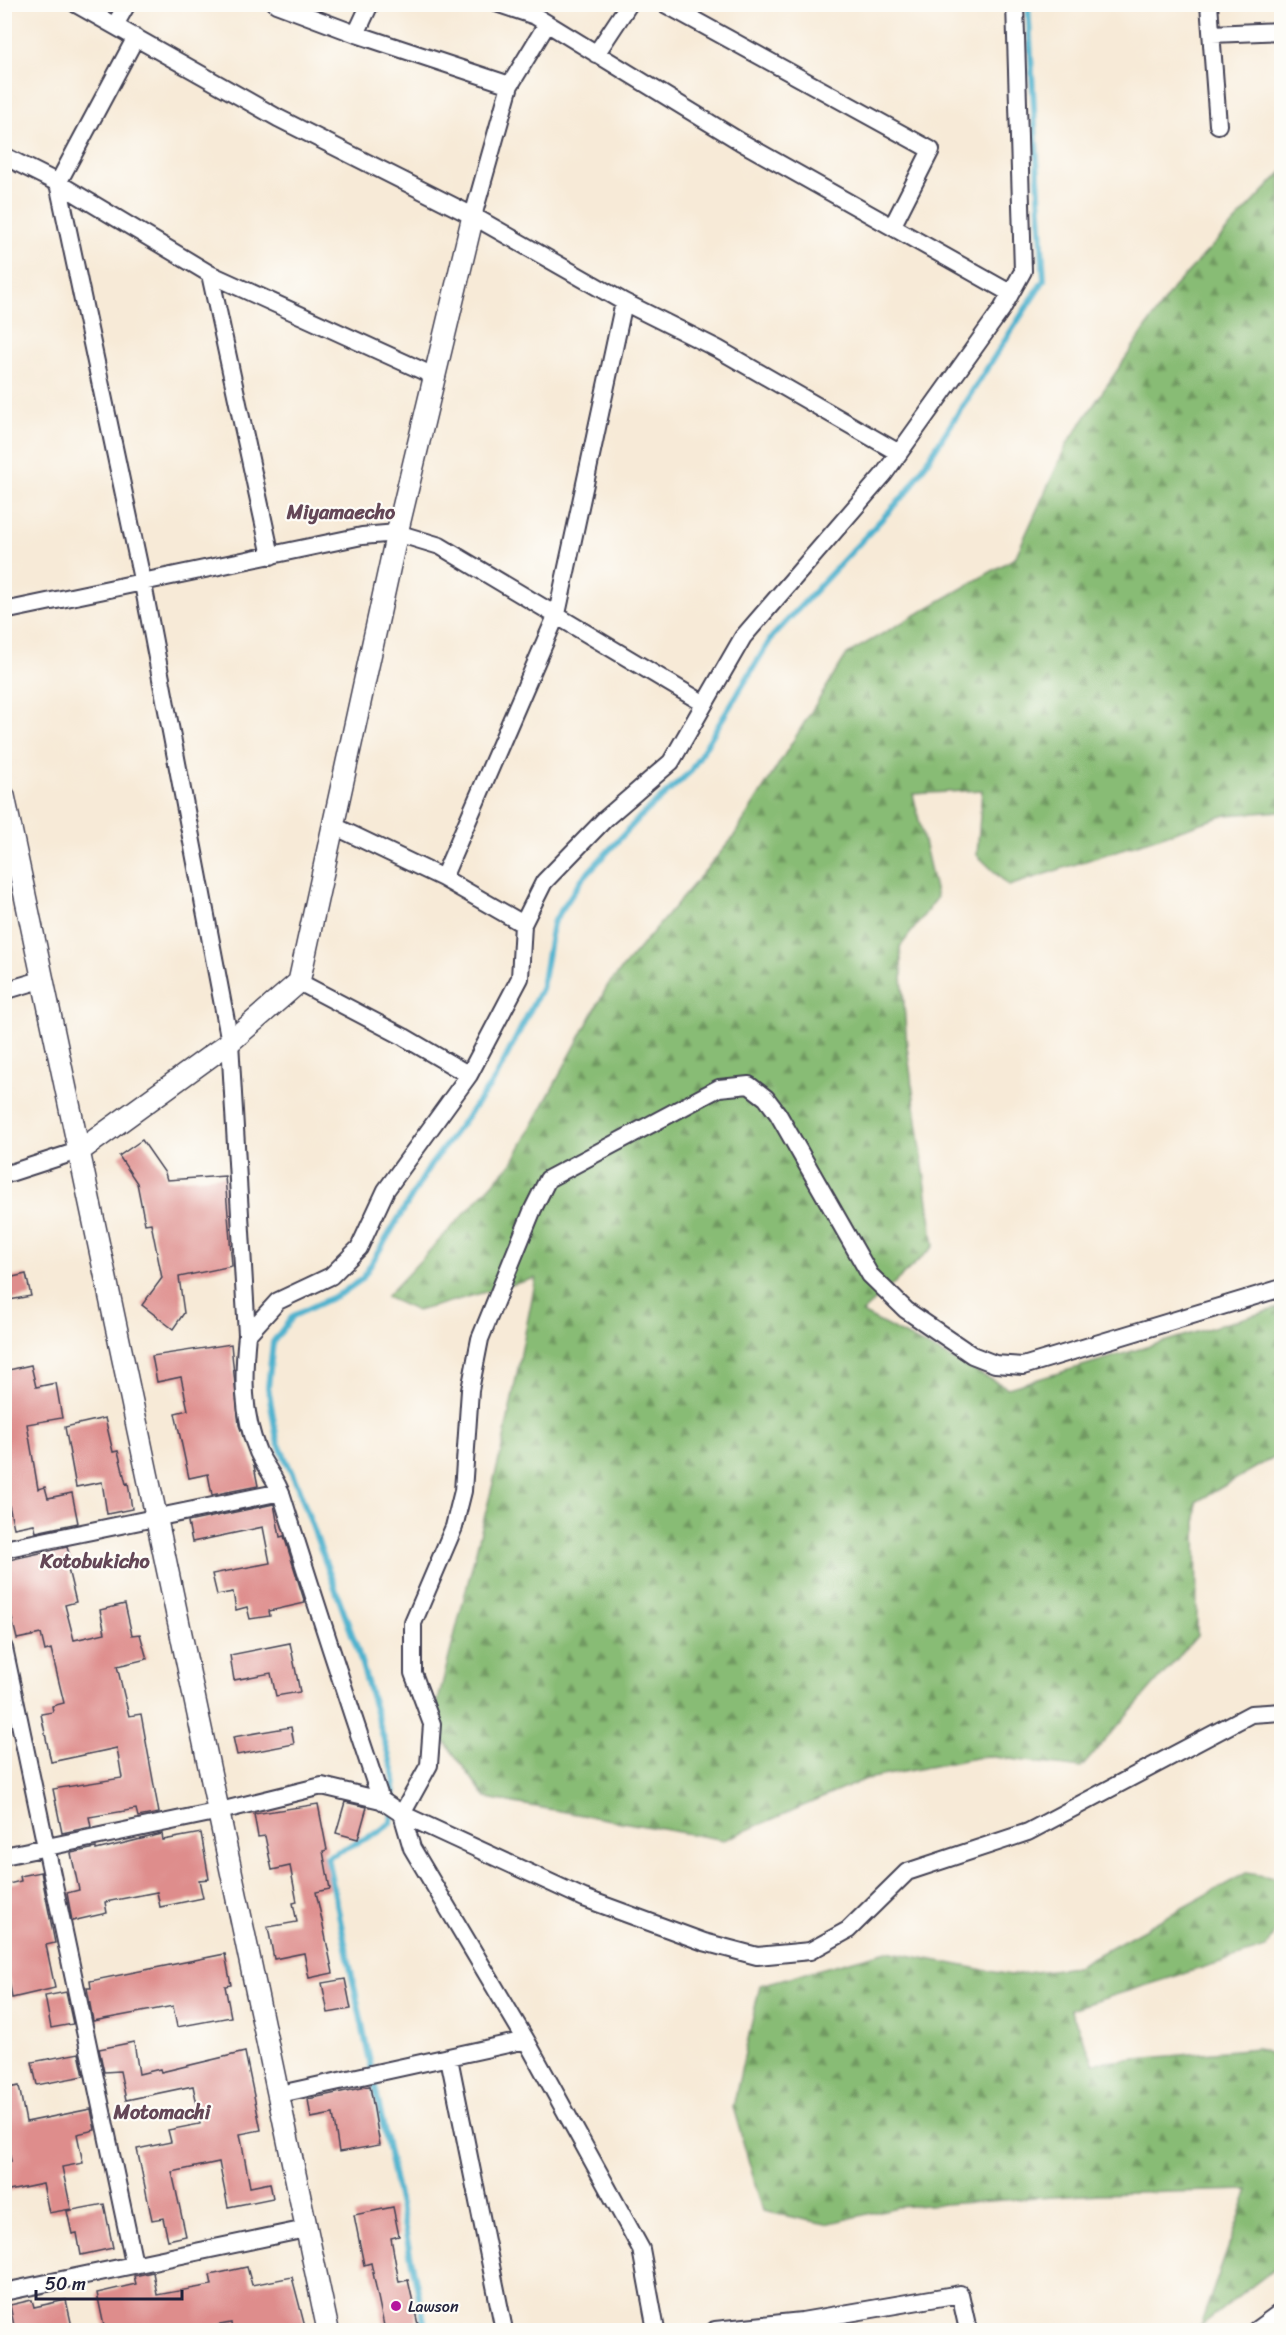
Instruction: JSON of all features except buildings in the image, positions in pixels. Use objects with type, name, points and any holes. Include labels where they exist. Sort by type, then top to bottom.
[{"type":"street","points":[[76,4],[278,118],[473,216],[624,302],[718,349],[899,453]]},
{"type":"street","points":[[115,25],[127,4]]},
{"type":"street","points":[[276,4],[357,34],[510,85]]},
{"type":"street","points":[[357,34],[370,4]]},
{"type":"street","points":[[500,4],[535,16],[892,227],[1010,293]]},
{"type":"street","points":[[596,54],[629,4]]},
{"type":"street","points":[[666,4],[931,150],[892,227]]},
{"type":"street","points":[[247,1335],[278,1301],[331,1276],[359,1248],[386,1190],[469,1076],[520,978],[523,924],[544,882],[604,819],[671,762],[703,703],[743,638],[809,564],[899,453],[1002,309],[1023,271],[1015,4]]},
{"type":"street","points":[[1209,4],[1218,125]]},
{"type":"street","points":[[4,1175],[81,1150],[230,1042],[299,982],[397,533],[473,216],[510,85],[547,24]]},
{"type":"street","points":[[1212,34],[1281,31]]},
{"type":"street","points":[[136,38],[58,183],[143,584],[230,1042],[247,1335],[243,1373],[246,1412],[258,1452],[281,1492],[310,1589],[381,1800]]},
{"type":"street","points":[[4,156],[58,183],[210,274],[434,376]]},
{"type":"street","points":[[210,274],[271,556]]},
{"type":"street","points":[[443,878],[557,614],[624,302]]},
{"type":"street","points":[[4,611],[143,584],[362,536],[397,533],[440,546],[703,703]]},
{"type":"street","points":[[4,796],[81,1150],[328,2331]]},
{"type":"street","points":[[332,825],[443,878],[523,924]]},
{"type":"street","points":[[4,991],[44,979]]},
{"type":"street","points":[[299,982],[404,1037],[469,1076]]},
{"type":"street","points":[[656,2331],[641,2249],[526,2040],[412,1848],[402,1814],[429,1765],[432,1724],[413,1673],[413,1623],[454,1527],[463,1491],[470,1390],[480,1339],[532,1209],[548,1179],[719,1088],[748,1085],[766,1098],[778,1114],[870,1275],[906,1310],[933,1330],[972,1354],[995,1364],[1023,1366],[1281,1288]]},
{"type":"street","points":[[4,1549],[281,1492]]},
{"type":"street","points":[[4,1648],[134,2263]]},
{"type":"street","points":[[4,1856],[220,1811],[322,1786],[381,1800],[402,1814],[584,1898],[704,1942],[757,1956],[810,1951],[849,1930],[907,1872],[1028,1832],[1251,1714],[1281,1712]]},
{"type":"street","points":[[280,2094],[526,2040]]},
{"type":"street","points":[[449,2058],[504,2331]]},
{"type":"street","points":[[4,2292],[134,2263],[306,2229]]},
{"type":"street","points":[[715,2331],[803,2326],[960,2294],[968,2331]]},
{"type":"street","points":[[1261,2328],[1281,2311]]},
{"type":"green space","points":[[1281,173],[1281,811],[1226,815],[1009,886],[977,855],[982,790],[913,794],[937,898],[900,947],[907,1047],[934,1246],[862,1313],[1008,1388],[1281,1307],[1281,1453],[1196,1502],[1197,1636],[1081,1768],[986,1756],[866,1779],[724,1840],[486,1798],[432,1724],[503,1444],[536,1278],[417,1311],[386,1297],[512,1163],[608,985],[732,839],[847,654],[1015,558],[1067,444],[1173,288]]},
{"type":"green space","points":[[1246,1873],[1281,1879],[1281,1919],[1266,1948],[1070,2009],[1094,2063],[1257,2048],[1281,2059],[1281,2264],[1200,2326],[1249,2190],[1099,2194],[897,2207],[826,2224],[763,2211],[733,2107],[760,1985],[887,1951],[1010,1975],[1075,1967]]},
{"type":"waterway","points":[[426,2330],[327,1857],[377,1833],[391,1823],[395,1777],[357,1648],[298,1487],[277,1440],[268,1387],[273,1342],[293,1316],[342,1293],[362,1279],[430,1166],[495,1079],[542,987],[553,923],[582,879],[640,817],[690,772],[772,637],[908,491],[1044,280],[1028,4]]},
{"type":"place","name":"Lawson","points":[[396,2306]]},
{"type":"district","name":"Miyamaecho","points":[[341,512]]},
{"type":"district","name":"Kotobukicho","points":[[95,1561]]},
{"type":"district","name":"Motomachi","points":[[162,2112]]}]
